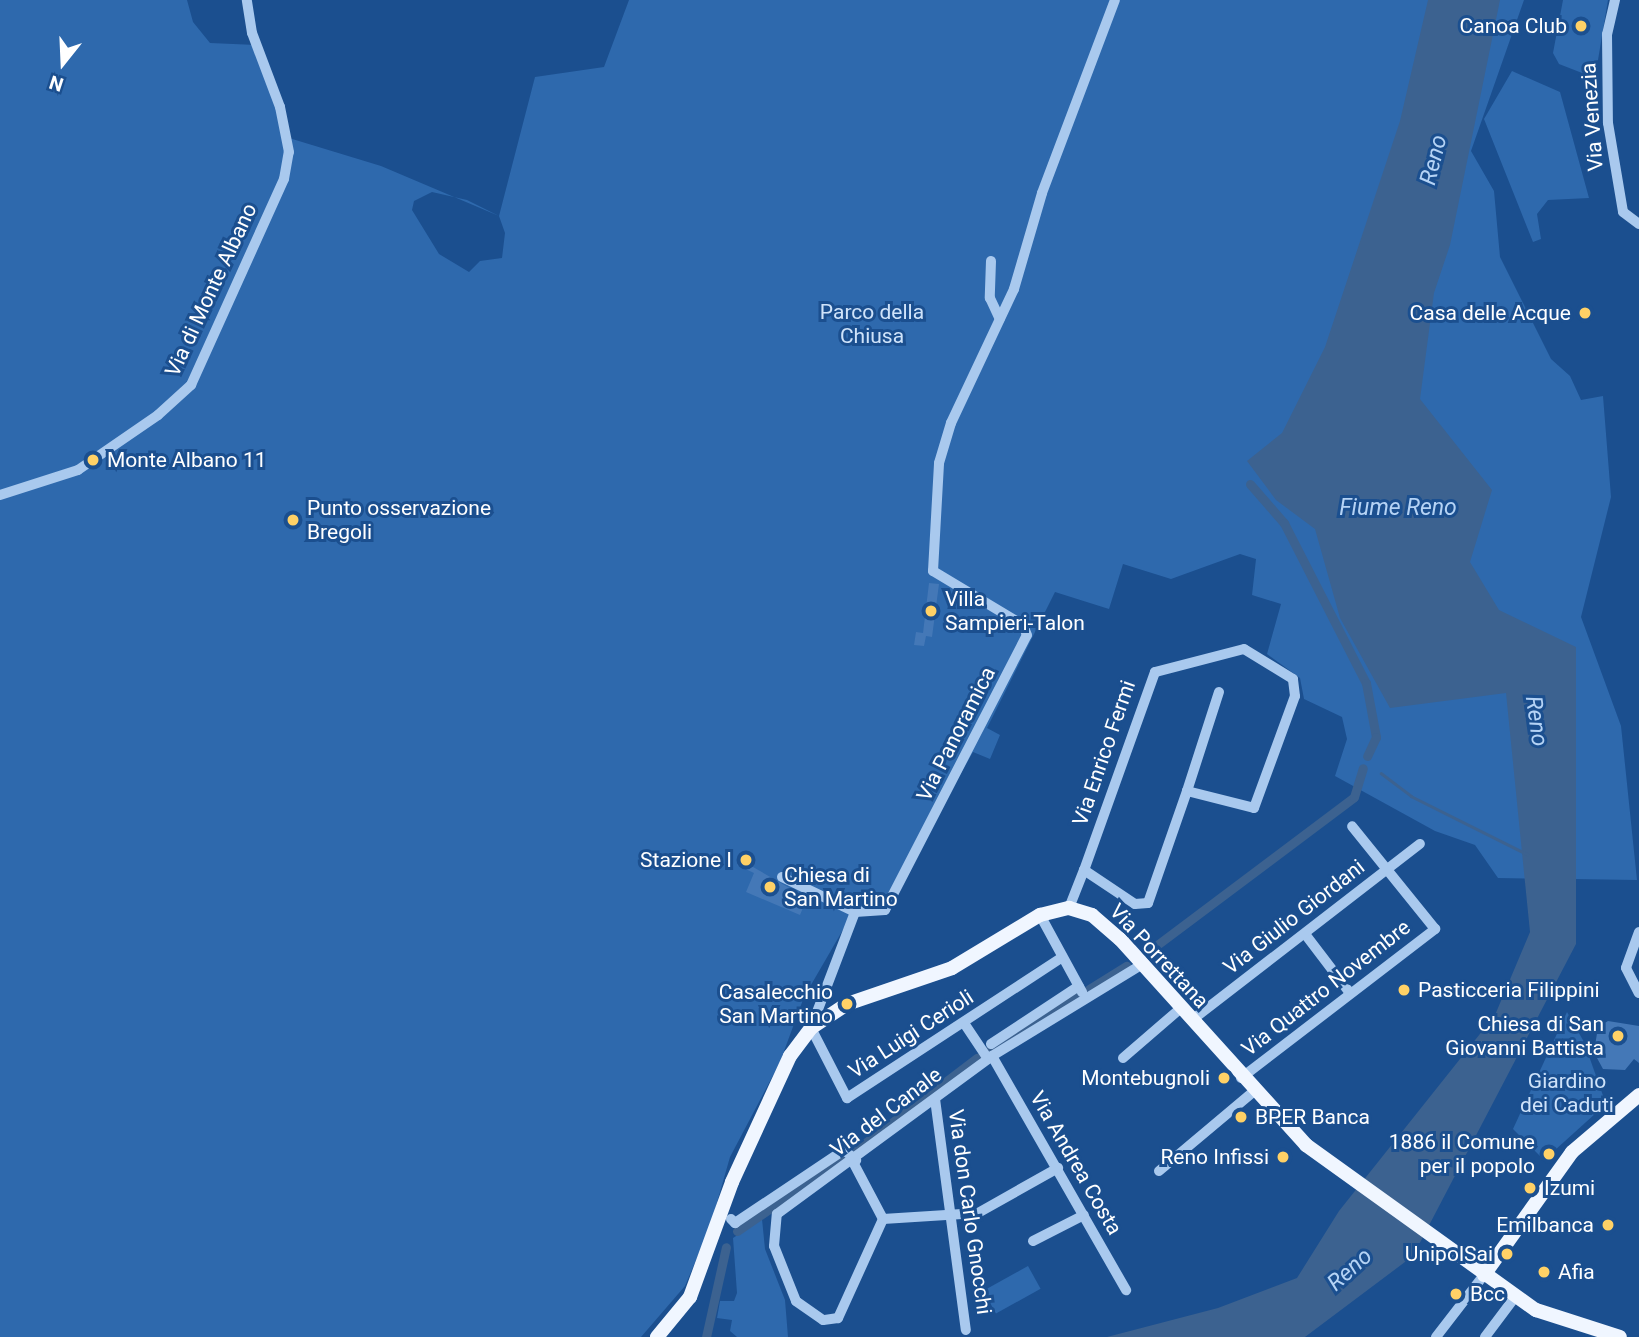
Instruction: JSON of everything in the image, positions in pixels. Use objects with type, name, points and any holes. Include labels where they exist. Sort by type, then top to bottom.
[{"type":"main road","points":[[657,1337],[690,1297],[732,1182],[790,1056],[811,1028],[847,1004],[952,968],[1040,915],[1069,908]]},
{"type":"main road","name":"Via Porrettana","points":[[1069,908],[1101,922],[1143,964],[1245,1075],[1253,1091],[1306,1145],[1515,1297],[1547,1315],[1620,1337]]},
{"type":"main road","points":[[1484,1275],[1572,1152],[1639,1096]]},
{"type":"street","name":"Via di Monte Albano","points":[[0,495],[78,470],[158,415],[191,385],[284,178],[289,152],[280,107],[252,33],[247,0]]},
{"type":"street","name":"Via Panoramica","points":[[855,912],[874,915],[888,907],[1027,635],[1023,625],[933,571],[939,463],[951,423],[1000,319],[1033,231],[1042,193],[1115,0]]},
{"type":"street","name":"Via Venezia","points":[[1615,0],[1607,34],[1608,123],[1623,212],[1639,224]]},
{"type":"street","points":[[991,261],[990,298],[1000,319]]},
{"type":"street","name":"Via Enrico Fermi","points":[[1084,870],[1155,672],[1236,650],[1257,655],[1293,679],[1297,691],[1258,804],[1243,810],[1187,791]]},
{"type":"street","points":[[1069,908],[1084,870],[1139,905],[1155,891],[1219,692]]},
{"type":"street","points":[[1352,827],[1387,869]]},
{"type":"street","name":"Via Giulio Giordani","points":[[1192,1020],[1420,844]]},
{"type":"street","name":"Via Quattro Novembre","points":[[1245,1075],[1435,929],[1387,869]]},
{"type":"street","points":[[782,877],[855,912],[811,1028]]},
{"type":"street","points":[[1040,915],[1061,958],[1086,997]]},
{"type":"street","points":[[1639,932],[1626,968],[1639,993]]},
{"type":"street","points":[[1305,934],[1350,993]]},
{"type":"street","name":"Via Luigi Cerioli","points":[[811,1028],[847,1098],[1061,958]]},
{"type":"street","name":"Via del Canale","points":[[883,1219],[841,1315],[823,1320],[796,1301],[774,1246],[772,1222],[935,1099],[990,1053],[1143,964]]},
{"type":"street","points":[[990,1053],[1079,986]]},
{"type":"street","points":[[1123,1058],[1181,1008]]},
{"type":"street","name":"Via Andrea Costa","points":[[964,1023],[990,1053],[1126,1290]]},
{"type":"street","points":[[1245,1075],[1279,1106]]},
{"type":"street","points":[[1159,1171],[1253,1091]]},
{"type":"street","name":"Via don Carlo Gnocchi","points":[[935,1099],[966,1330]]},
{"type":"street","points":[[731,1219],[735,1223],[844,1150],[855,1161],[883,1219],[952,1216],[1008,1200],[1058,1168]]},
{"type":"street","points":[[1033,1241],[1084,1215]]},
{"type":"street","points":[[1441,1336],[1484,1275]]},
{"type":"street","points":[[1485,1337],[1515,1297]]},
{"type":"green space","name":"Parco della Chiusa","points":[[0,0],[187,0],[193,22],[210,43],[256,45],[289,138],[381,166],[454,197],[432,192],[414,201],[412,210],[439,254],[469,272],[480,261],[502,258],[505,233],[499,216],[535,77],[604,67],[629,0],[1524,0],[1471,151],[1494,191],[1500,257],[1551,359],[1570,376],[1581,400],[1603,396],[1611,497],[1581,617],[1621,726],[1637,880],[1498,878],[1475,845],[1435,831],[1335,776],[1347,739],[1342,717],[1304,699],[1300,678],[1267,654],[1281,604],[1252,595],[1256,559],[1240,554],[1171,579],[1123,564],[1109,609],[1055,592],[987,728],[1000,735],[990,759],[973,752],[883,910],[855,909],[804,997],[780,1062],[730,1157],[710,1227],[685,1286],[641,1337],[0,1337]]},
{"type":"green space","name":"Canoa Club","points":[[1563,0],[1608,0],[1595,78],[1559,64],[1553,53]]},
{"type":"green space","points":[[1512,71],[1560,92],[1589,198],[1548,200],[1537,214],[1541,239],[1533,242],[1484,119]]},
{"type":"green space","name":"Giardino dei Caduti","points":[[1567,1012],[1584,1042],[1606,1104],[1544,1160],[1513,1129]]},
{"type":"green space","points":[[762,1219],[765,1249],[785,1300],[788,1337],[737,1337],[730,1331],[732,1320],[717,1318],[720,1301],[734,1301],[737,1293],[733,1238]]},
{"type":"green space","points":[[1028,1266],[1041,1289],[996,1313],[983,1291]]},
{"type":"water","name":"Fiume Reno","points":[[1428,0],[1500,0],[1450,245],[1434,293],[1420,399],[1492,490],[1470,562],[1499,610],[1576,647],[1576,944],[1413,1256],[1305,1337],[1107,1337],[1218,1308],[1297,1278],[1339,1211],[1495,1015],[1530,932],[1506,693],[1390,708],[1340,618],[1315,529],[1276,500],[1247,461],[1282,433],[1325,347],[1400,121]]},
{"type":"building","name":"Villa Sampieri-Talon","points":[[929,583],[939,584],[932,637],[926,636],[924,646],[914,645],[916,632],[923,633]]},
{"type":"building","name":"Chiesa di San Martino","points":[[739,859],[807,898],[800,915],[746,892],[754,873],[737,865]]},
{"type":"building","name":"Chiesa di San Giovanni Battista","points":[[1608,1021],[1639,1026],[1639,1063],[1634,1059],[1625,1070],[1603,1069],[1597,1058],[1602,1056],[1595,1046],[1598,1027]]},
{"type":"waterway","points":[[1250,484],[1284,523],[1366,683],[1376,737],[1367,756]]},
{"type":"waterway","points":[[1149,951],[1354,797],[1363,768]]},
{"type":"waterway","points":[[1381,773],[1411,796],[1527,854]]},
{"type":"waterway","points":[[1089,989],[1126,966]]},
{"type":"waterway","points":[[989,1050],[1076,997]]},
{"type":"waterway","points":[[857,1149],[977,1058]]},
{"type":"waterway","points":[[737,1231],[842,1159]]},
{"type":"waterway","points":[[706,1337],[726,1247]]},
{"type":"place","name":"Canoa Club","points":[[1581,26]]},
{"type":"place","name":"Casa delle Acque","points":[[1585,313]]},
{"type":"place","name":"Monte Albano 11","points":[[93,460]]},
{"type":"place","name":"Punto osservazione Bregoli","points":[[293,520]]},
{"type":"place","name":"Villa Sampieri-Talon","points":[[931,611]]},
{"type":"place","name":"Stazione I","points":[[746,860]]},
{"type":"place","name":"Chiesa di San Martino","points":[[770,887]]},
{"type":"place","name":"Pasticceria Filippini","points":[[1404,990]]},
{"type":"place","name":"Casalecchio San Martino","points":[[847,1004]]},
{"type":"place","name":"Chiesa di San Giovanni Battista","points":[[1618,1036]]},
{"type":"place","name":"Montebugnoli","points":[[1224,1078]]},
{"type":"place","name":"BPER Banca","points":[[1241,1117]]},
{"type":"place","name":"1886 il Comune per il popolo","points":[[1549,1154]]},
{"type":"place","name":"Reno Infissi","points":[[1283,1157]]},
{"type":"place","name":"Izumi","points":[[1530,1188]]},
{"type":"place","name":"Emilbanca","points":[[1608,1225]]},
{"type":"place","name":"UnipolSai","points":[[1507,1254]]},
{"type":"place","name":"Afia","points":[[1544,1272]]},
{"type":"place","name":"Bcc","points":[[1456,1294]]},
{"type":"water label","name":"Reno","points":[[1434,160]]},
{"type":"water label","name":"Reno","points":[[1536,721]]},
{"type":"water label","name":"Reno","points":[[1350,1270]]}]
